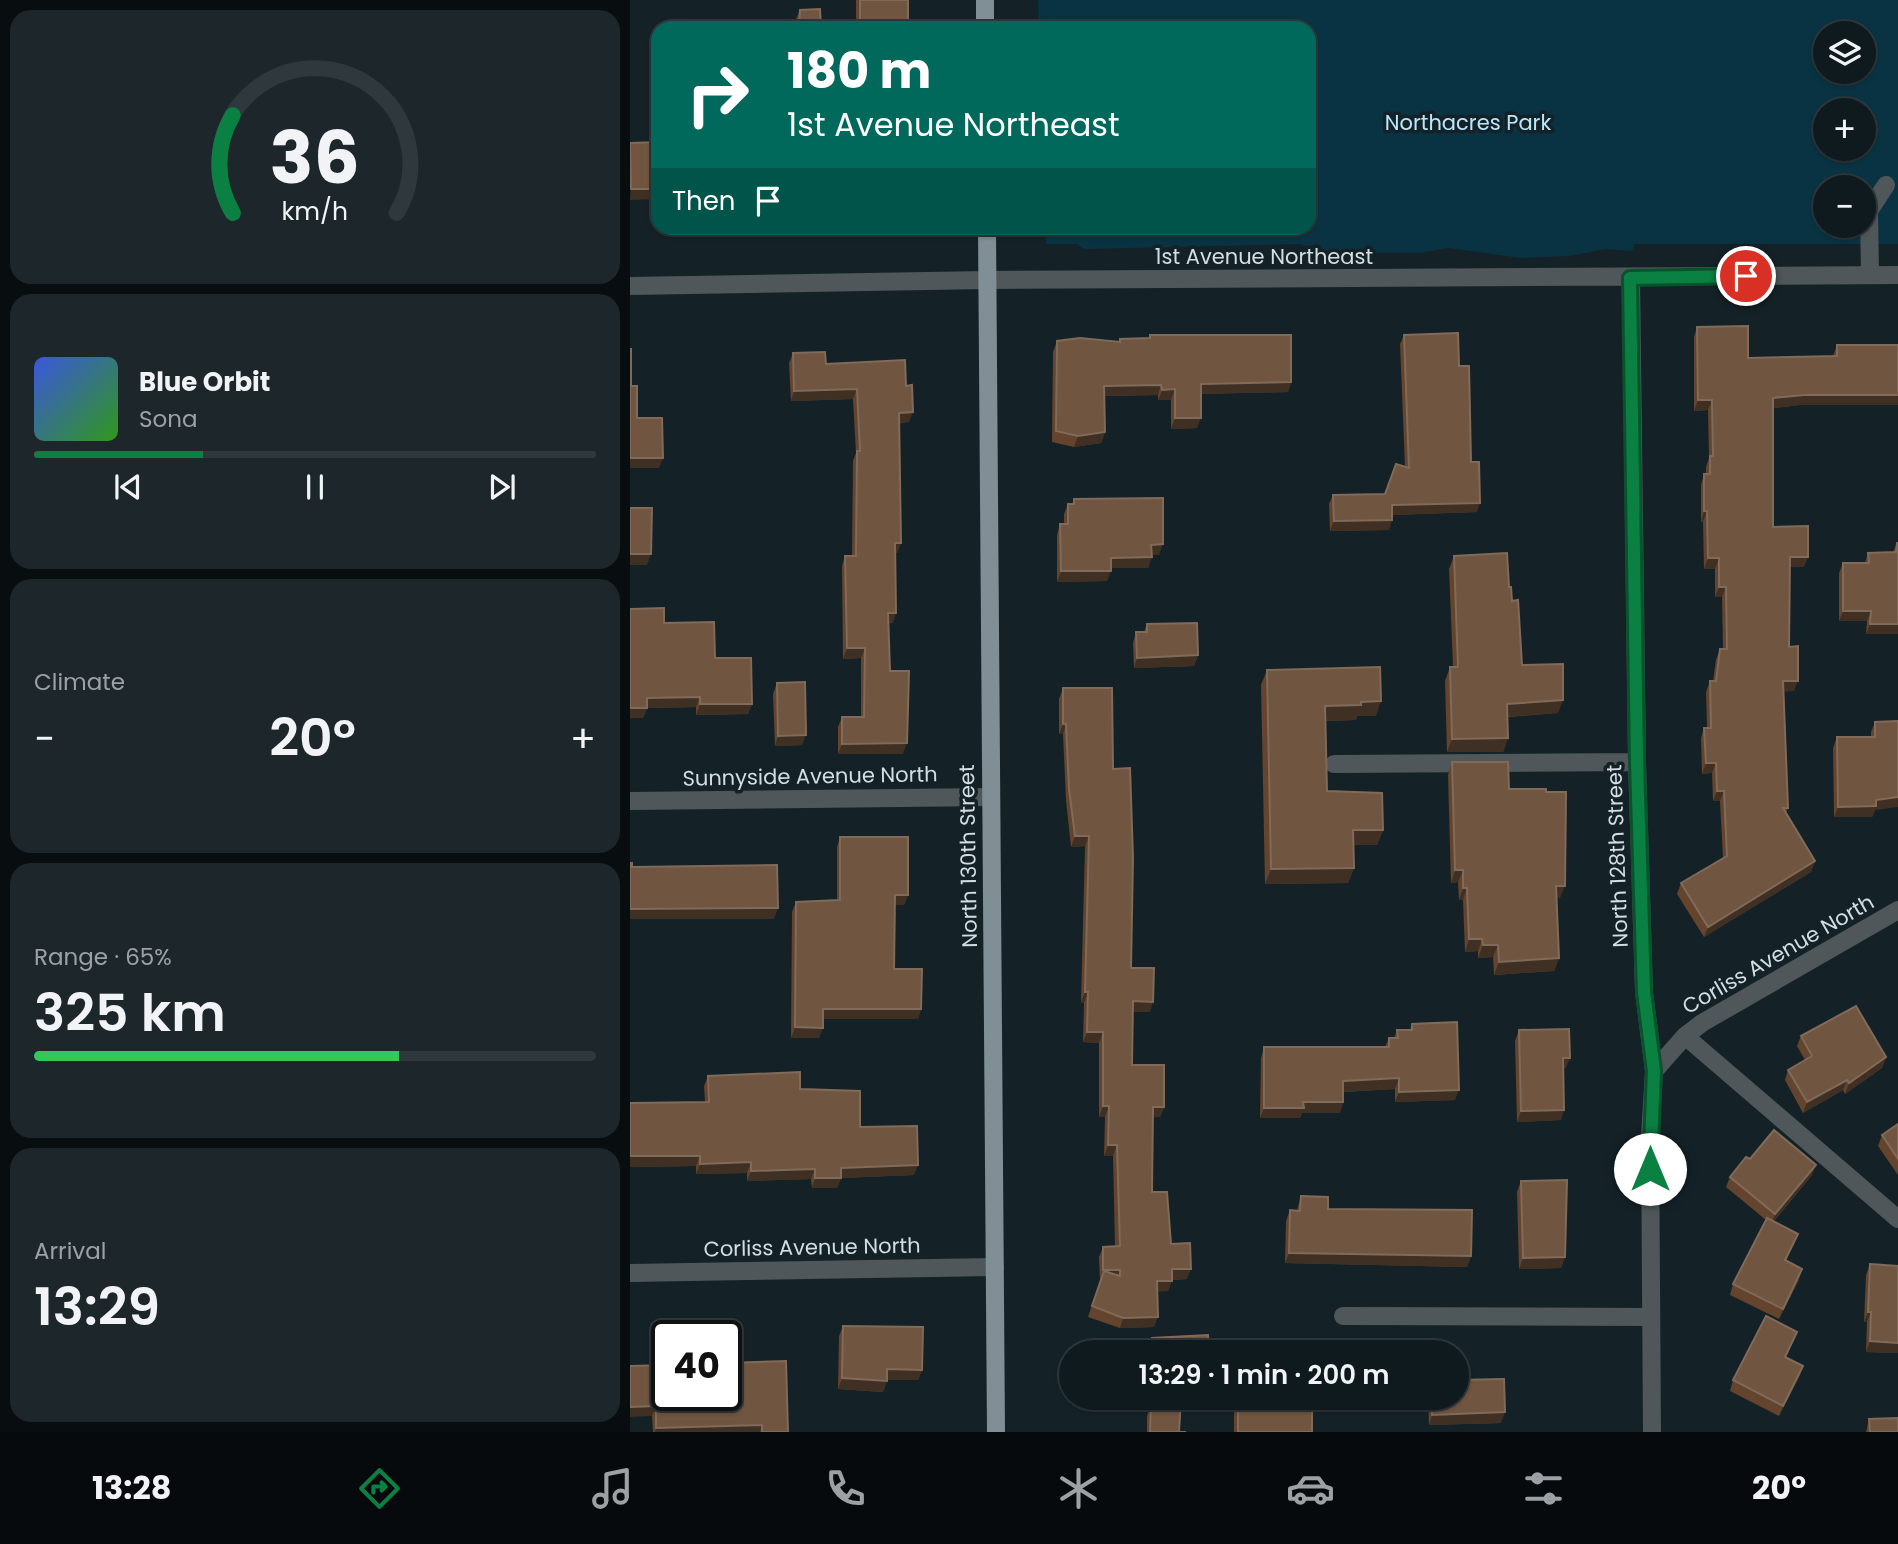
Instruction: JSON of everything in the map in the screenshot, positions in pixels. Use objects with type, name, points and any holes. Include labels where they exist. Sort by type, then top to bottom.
[{"type":"main road","points":[[985,0],[985,21]]},
{"type":"main road","name":"North 130th Street","points":[[987,235],[996,1432]]},
{"type":"street","points":[[1870,275],[1869,211],[1886,186]]},
{"type":"street","name":"1st Avenue Northeast","points":[[630,286],[987,279],[1898,275]]},
{"type":"street","name":"North 128th Street","points":[[1630,278],[1637,762],[1644,992],[1654,1071],[1650,1136],[1652,1432]]},
{"type":"street","points":[[1334,764],[1637,762]]},
{"type":"street","name":"Sunnyside Avenue North","points":[[630,800],[991,797]]},
{"type":"street","name":"Corliss Avenue North","points":[[1654,1071],[1685,1036],[1898,910]]},
{"type":"street","points":[[1685,1036],[1898,1219]]},
{"type":"street","name":"Corliss Avenue North","points":[[630,1273],[995,1267]]},
{"type":"street","points":[[1342,1316],[1651,1317]]},
{"type":"green space","name":"Northacres Park","points":[[1038,0],[1898,0],[1898,244],[1635,244],[1632,251],[1606,249],[1569,256],[1521,258],[1449,248],[1420,253],[1322,252],[1300,244],[1084,249],[1077,244],[1046,244],[1046,235],[1316,235],[1316,21],[1039,21]]},
{"type":"building","points":[[860,0],[908,0],[908,21],[860,21]]},
{"type":"building","points":[[820,9],[821,21],[799,21],[800,10]]},
{"type":"building","points":[[651,142],[651,189],[631,189],[630,143]]},
{"type":"building","points":[[1748,326],[1748,358],[1837,356],[1837,345],[1898,345],[1898,395],[1804,395],[1773,398],[1773,527],[1808,526],[1808,557],[1790,557],[1789,647],[1798,646],[1798,681],[1783,681],[1788,808],[1783,808],[1815,861],[1708,927],[1681,883],[1727,856],[1724,791],[1717,791],[1716,763],[1706,763],[1704,728],[1711,728],[1710,681],[1716,681],[1720,649],[1727,649],[1726,587],[1719,587],[1719,558],[1708,558],[1704,474],[1710,474],[1710,456],[1713,456],[1712,400],[1698,400],[1697,327]]},
{"type":"building","points":[[1458,333],[1459,366],[1469,366],[1471,462],[1479,462],[1480,503],[1392,505],[1392,520],[1334,521],[1333,495],[1385,494],[1396,464],[1409,468],[1404,335]]},
{"type":"building","points":[[1150,335],[1291,335],[1291,382],[1201,384],[1201,418],[1175,418],[1175,389],[1162,390],[1161,385],[1104,386],[1105,432],[1078,436],[1056,431],[1057,341],[1080,338],[1120,342],[1120,339],[1150,338]]},
{"type":"building","points":[[630,349],[631,386],[637,386],[637,418],[662,418],[663,458],[630,458]]},
{"type":"building","points":[[825,352],[826,364],[905,360],[906,386],[912,385],[913,412],[899,413],[901,543],[895,543],[896,613],[888,613],[890,671],[909,671],[907,743],[842,744],[842,717],[864,717],[865,648],[847,648],[845,556],[856,556],[857,451],[860,451],[857,389],[794,391],[793,353]]},
{"type":"building","points":[[1163,498],[1163,544],[1151,545],[1152,557],[1111,558],[1111,571],[1061,571],[1060,524],[1068,524],[1068,504],[1074,504],[1074,499]]},
{"type":"building","points":[[630,508],[652,508],[651,554],[630,554]]},
{"type":"building","points":[[1897,543],[1898,624],[1870,624],[1871,611],[1843,611],[1843,563],[1869,563],[1868,553],[1896,552]]},
{"type":"building","points":[[1507,553],[1512,601],[1518,600],[1522,665],[1563,664],[1563,700],[1507,704],[1508,738],[1452,739],[1450,667],[1458,667],[1454,556]]},
{"type":"building","points":[[664,608],[664,623],[714,622],[715,658],[751,658],[752,704],[700,704],[700,697],[647,698],[647,708],[630,708],[630,609]]},
{"type":"building","points":[[1197,623],[1198,655],[1137,658],[1136,632],[1147,632],[1147,624]]},
{"type":"building","points":[[1380,667],[1381,701],[1361,702],[1361,705],[1325,706],[1327,791],[1382,793],[1383,830],[1353,830],[1354,868],[1271,869],[1267,670]]},
{"type":"building","points":[[805,682],[806,735],[778,736],[777,683]]},
{"type":"building","points":[[1063,688],[1112,688],[1113,769],[1130,768],[1133,858],[1131,968],[1154,968],[1153,1002],[1133,1001],[1132,1065],[1164,1065],[1164,1107],[1153,1107],[1152,1192],[1167,1192],[1171,1244],[1190,1243],[1191,1269],[1172,1269],[1172,1281],[1157,1281],[1158,1317],[1123,1318],[1092,1306],[1104,1271],[1120,1276],[1120,1270],[1103,1270],[1103,1247],[1120,1246],[1117,1145],[1108,1145],[1109,1106],[1103,1106],[1103,1032],[1087,1032],[1088,992],[1085,992],[1089,836],[1075,836],[1069,789],[1066,724],[1063,724]]},
{"type":"building","points":[[1898,721],[1898,797],[1876,800],[1876,806],[1838,807],[1837,737],[1875,737],[1875,722]]},
{"type":"building","points":[[1452,762],[1508,762],[1509,789],[1566,792],[1565,886],[1556,886],[1559,958],[1499,962],[1498,945],[1483,945],[1482,939],[1469,939],[1467,888],[1463,888],[1463,870],[1455,870]]},
{"type":"building","points":[[840,837],[908,837],[908,895],[895,895],[894,969],[922,969],[921,1009],[823,1009],[823,1028],[795,1027],[796,902],[840,900]]},
{"type":"building","points":[[630,863],[632,867],[777,865],[778,908],[630,909]]},
{"type":"building","points":[[1856,1006],[1886,1057],[1849,1083],[1847,1080],[1807,1102],[1788,1070],[1812,1056],[1801,1036]]},
{"type":"building","points":[[1457,1022],[1459,1090],[1399,1092],[1399,1078],[1343,1081],[1343,1102],[1303,1102],[1304,1108],[1264,1108],[1264,1047],[1389,1047],[1389,1038],[1398,1038],[1397,1030],[1412,1030],[1412,1024]]},
{"type":"building","points":[[1569,1029],[1570,1058],[1563,1058],[1564,1110],[1521,1111],[1519,1030]]},
{"type":"building","points":[[800,1072],[800,1089],[860,1091],[860,1127],[917,1126],[918,1165],[841,1168],[841,1178],[815,1178],[815,1169],[751,1171],[751,1162],[700,1164],[700,1156],[630,1156],[630,1103],[709,1102],[708,1076]]},
{"type":"building","points":[[1898,1124],[1898,1159],[1882,1135]]},
{"type":"building","points":[[1774,1130],[1816,1165],[1775,1214],[1730,1177],[1746,1157],[1750,1159]]},
{"type":"building","points":[[1567,1180],[1565,1257],[1523,1258],[1521,1181]]},
{"type":"building","points":[[1301,1196],[1328,1197],[1328,1209],[1472,1210],[1471,1256],[1289,1253],[1290,1210],[1300,1211]]},
{"type":"building","points":[[1767,1218],[1798,1234],[1785,1260],[1802,1269],[1783,1309],[1733,1284]]},
{"type":"building","points":[[1870,1264],[1898,1266],[1898,1343],[1870,1341]]},
{"type":"building","points":[[1766,1316],[1797,1332],[1785,1357],[1803,1366],[1783,1406],[1733,1380]]},
{"type":"building","points":[[843,1326],[923,1327],[922,1370],[887,1369],[887,1381],[842,1378]]},
{"type":"building","points":[[1208,1335],[1208,1340],[1152,1340]]},
{"type":"building","points":[[786,1361],[788,1432],[762,1432],[762,1425],[656,1428],[656,1411],[742,1411],[742,1362]]},
{"type":"building","points":[[651,1365],[651,1406],[630,1407],[630,1366]]},
{"type":"building","points":[[1504,1379],[1505,1412],[1432,1415],[1432,1410],[1469,1410],[1469,1380]]},
{"type":"building","points":[[1151,1410],[1180,1410],[1179,1432],[1150,1432]]},
{"type":"building","points":[[1238,1410],[1312,1410],[1312,1432],[1238,1432]]},
{"type":"building","points":[[1898,1418],[1898,1432],[1870,1432],[1869,1419]]},
{"type":"route","points":[[1650,1169],[1654,1071],[1644,992],[1637,762],[1630,278],[1746,276]]}]
